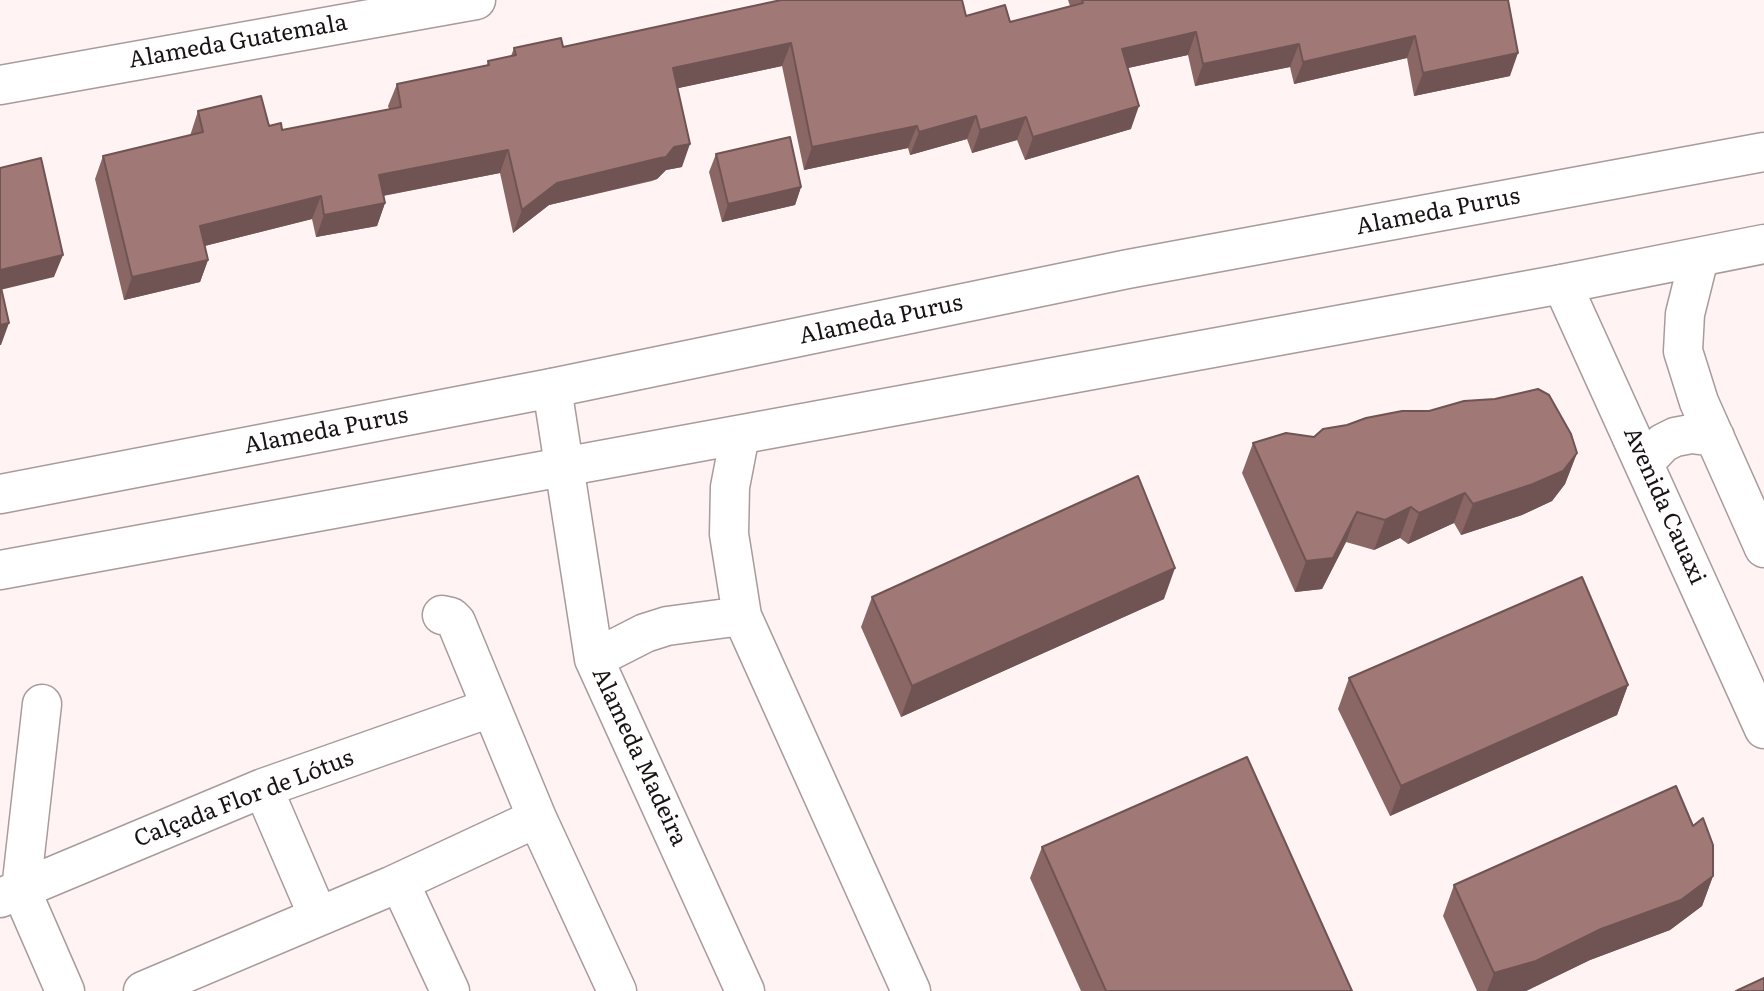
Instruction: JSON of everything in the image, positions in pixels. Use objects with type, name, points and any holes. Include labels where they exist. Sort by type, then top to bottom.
[{"type":"street","name":"Alameda Guatemala","points":[[0,85],[428,4],[476,0]]},
{"type":"street","name":"Alameda Purus","points":[[0,494],[552,388],[1128,269],[1764,152]]},
{"type":"street","points":[[0,570],[1562,284],[1764,244]]},
{"type":"street","points":[[1699,258],[1685,314],[1683,351],[1699,402],[1764,548]]},
{"type":"street","name":"Avenida Cauaxi","points":[[1562,284],[1764,729]]},
{"type":"street","name":"Alameda Madeira","points":[[552,388],[593,659],[745,991]]},
{"type":"street","points":[[1644,462],[1663,443],[1675,437],[1691,434],[1715,437]]},
{"type":"street","points":[[740,435],[730,487],[729,534],[742,616],[911,991]]},
{"type":"street","points":[[442,615],[451,617],[456,622],[537,818],[617,991]]},
{"type":"street","points":[[593,659],[645,633],[667,626],[742,616]]},
{"type":"street","points":[[42,704],[10,894],[65,991]]},
{"type":"street","name":"Calçada Flor de Lótus","points":[[10,894],[263,788],[490,708]]},
{"type":"street","points":[[263,788],[318,916]]},
{"type":"street","points":[[143,991],[391,886],[537,818]]},
{"type":"street","points":[[391,886],[404,892],[450,991]]},
{"type":"building","points":[[781,0],[962,0],[966,16],[1005,5],[1010,22],[1083,3],[1082,0],[1508,0],[1518,53],[1423,73],[1415,36],[1303,62],[1299,44],[1203,64],[1196,32],[1122,49],[1139,106],[1033,137],[1026,117],[980,130],[976,116],[919,132],[917,126],[812,147],[791,43],[673,68],[690,144],[674,147],[666,157],[557,183],[522,210],[508,150],[379,175],[385,203],[324,215],[321,196],[200,226],[208,260],[132,277],[103,156],[203,132],[198,111],[261,96],[269,126],[281,123],[282,130],[401,107],[397,84],[489,65],[488,61],[516,55],[514,48],[561,38],[563,47]]},
{"type":"building","points":[[790,137],[801,187],[728,204],[716,154]]},
{"type":"building","points":[[41,158],[63,255],[0,270],[0,168]]},
{"type":"building","points":[[0,283],[9,323],[0,325]]},
{"type":"building","points":[[1538,389],[1549,395],[1571,434],[1577,453],[1563,471],[1473,504],[1465,493],[1419,513],[1411,507],[1385,520],[1357,512],[1333,558],[1306,561],[1253,443],[1286,433],[1314,437],[1323,429],[1366,418],[1402,411],[1429,411],[1464,401],[1495,399]]},
{"type":"building","points":[[1138,476],[1175,568],[912,686],[872,597]]},
{"type":"building","points":[[1582,577],[1628,685],[1401,786],[1349,678]]},
{"type":"building","points":[[1247,757],[1352,991],[1106,991],[1042,847]]},
{"type":"building","points":[[1676,786],[1693,826],[1703,818],[1713,845],[1713,876],[1681,900],[1601,929],[1536,961],[1494,973],[1454,885]]},
{"type":"building","points":[[1764,978],[1764,991],[1736,991]]}]
